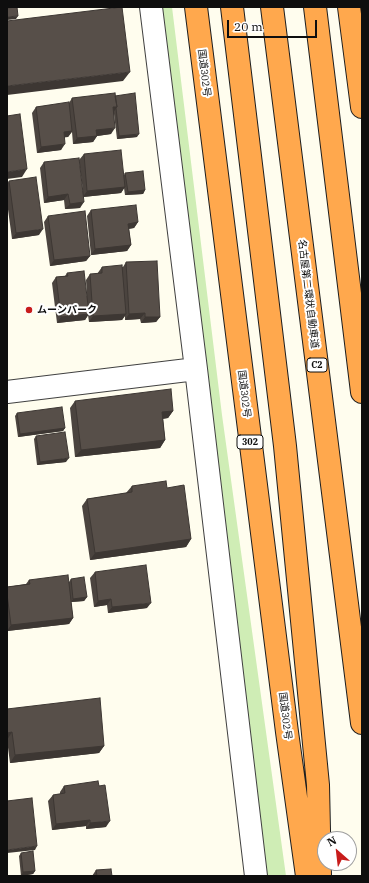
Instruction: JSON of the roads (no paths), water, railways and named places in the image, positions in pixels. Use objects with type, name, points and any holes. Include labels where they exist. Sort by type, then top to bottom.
[{"type":"highway","name":"国道302号","points":[[196,7],[287,732],[307,876]]},
{"type":"highway","points":[[232,7],[286,446],[318,785],[320,876]]},
{"type":"highway","name":"名古屋第二環状自動車道","points":[[272,7],[362,723]]},
{"type":"highway","points":[[315,7],[362,392]]},
{"type":"highway","points":[[349,7],[362,107]]},
{"type":"street","points":[[151,7],[196,369],[256,876]]},
{"type":"street","points":[[7,392],[196,369]]},
{"type":"place","name":"ムーンパーク","points":[[29,310]]}]
